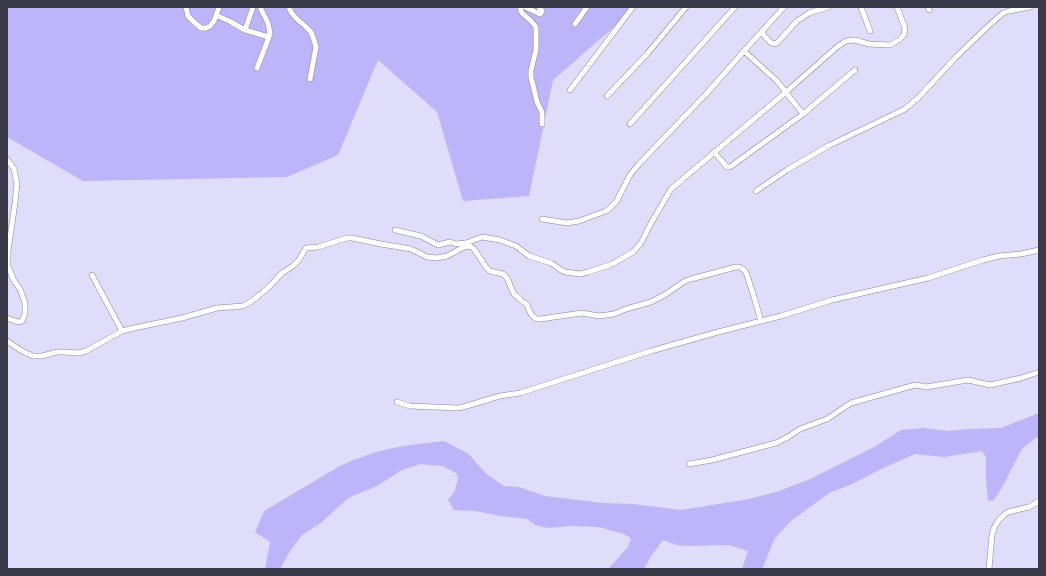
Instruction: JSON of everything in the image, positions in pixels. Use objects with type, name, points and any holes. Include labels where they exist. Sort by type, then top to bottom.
[{"type":"street","points":[[186,7],[188,16],[201,28],[210,26],[214,21],[219,7]]},
{"type":"street","points":[[245,30],[253,7]]},
{"type":"street","points":[[257,68],[270,33],[268,23],[260,7]]},
{"type":"street","points":[[289,7],[296,18],[311,32],[314,40],[316,47],[310,79]]},
{"type":"street","points":[[539,7],[542,12],[540,14],[523,7],[520,9],[522,13],[532,21],[536,28],[536,50],[531,70],[531,78],[536,102],[542,112],[542,124]]},
{"type":"street","points":[[575,24],[587,7]]},
{"type":"street","points":[[570,90],[634,7]]},
{"type":"street","points":[[607,96],[647,54],[686,7]]},
{"type":"street","points":[[630,124],[735,7]]},
{"type":"street","points":[[542,219],[567,223],[579,221],[606,211],[611,207],[616,202],[630,175],[639,164],[707,93],[784,7]]},
{"type":"street","points":[[761,32],[770,42],[774,44],[777,43],[797,21],[809,13],[828,7]]},
{"type":"street","points":[[861,7],[870,31]]},
{"type":"street","points":[[7,341],[28,354],[38,357],[57,352],[79,353],[86,351],[122,331],[182,318],[217,308],[243,306],[252,301],[269,287],[282,273],[293,266],[306,248],[318,247],[347,238],[411,249],[427,257],[437,258],[447,256],[478,238],[486,237],[516,246],[529,256],[551,263],[565,272],[580,274],[597,270],[621,260],[633,252],[641,243],[671,188],[786,92],[826,56],[846,41],[855,40],[869,44],[890,45],[899,40],[904,35],[905,28],[897,7]]},
{"type":"street","points":[[756,191],[828,146],[905,109],[918,98],[956,57],[1003,13],[1030,7]]},
{"type":"street","points":[[216,16],[245,30],[269,37]]},
{"type":"street","points":[[744,51],[777,81],[803,114]]},
{"type":"street","points":[[714,152],[727,167],[730,167],[803,114],[855,70]]},
{"type":"street","points":[[7,159],[14,169],[17,184],[8,251],[8,266],[14,281],[20,289],[25,303],[25,314],[22,321],[19,322],[7,318]]},
{"type":"street","points":[[395,230],[421,236],[438,245],[448,242],[468,245],[474,249],[490,271],[503,274],[507,278],[514,294],[527,305],[531,314],[540,319],[582,313],[599,316],[614,314],[651,302],[685,281],[736,267],[743,269],[746,272],[761,321]]},
{"type":"street","points":[[397,402],[410,406],[463,407],[500,396],[520,393],[652,351],[781,316],[832,300],[928,278],[999,256],[1021,254],[1039,250]]},
{"type":"street","points":[[92,275],[122,331]]},
{"type":"street","points":[[689,464],[719,458],[776,443],[800,429],[827,419],[851,403],[908,387],[916,385],[926,387],[968,380],[990,385],[1039,372]]},
{"type":"street","points":[[989,569],[992,535],[998,521],[1008,512],[1029,507],[1039,501]]},
{"type":"shaded area","points":[[7,7],[637,7],[553,80],[529,196],[463,201],[437,112],[378,60],[338,155],[287,177],[83,181],[7,137]]},
{"type":"shaded area","points":[[1039,413],[1039,437],[1034,439],[1022,449],[994,500],[988,501],[986,457],[982,451],[944,457],[915,454],[852,484],[829,493],[791,521],[775,538],[762,569],[742,569],[748,551],[729,545],[676,545],[663,540],[651,556],[644,569],[608,569],[628,547],[631,538],[624,534],[599,527],[571,526],[548,528],[535,525],[528,519],[475,511],[454,510],[448,500],[455,491],[458,477],[456,473],[442,466],[420,464],[402,470],[377,486],[348,498],[322,522],[302,535],[290,551],[280,569],[265,569],[270,542],[255,532],[264,511],[338,467],[373,453],[410,445],[444,441],[469,454],[488,475],[504,486],[519,487],[545,496],[681,510],[749,499],[776,492],[808,480],[874,447],[901,430],[923,428],[948,431],[1001,428]]}]
